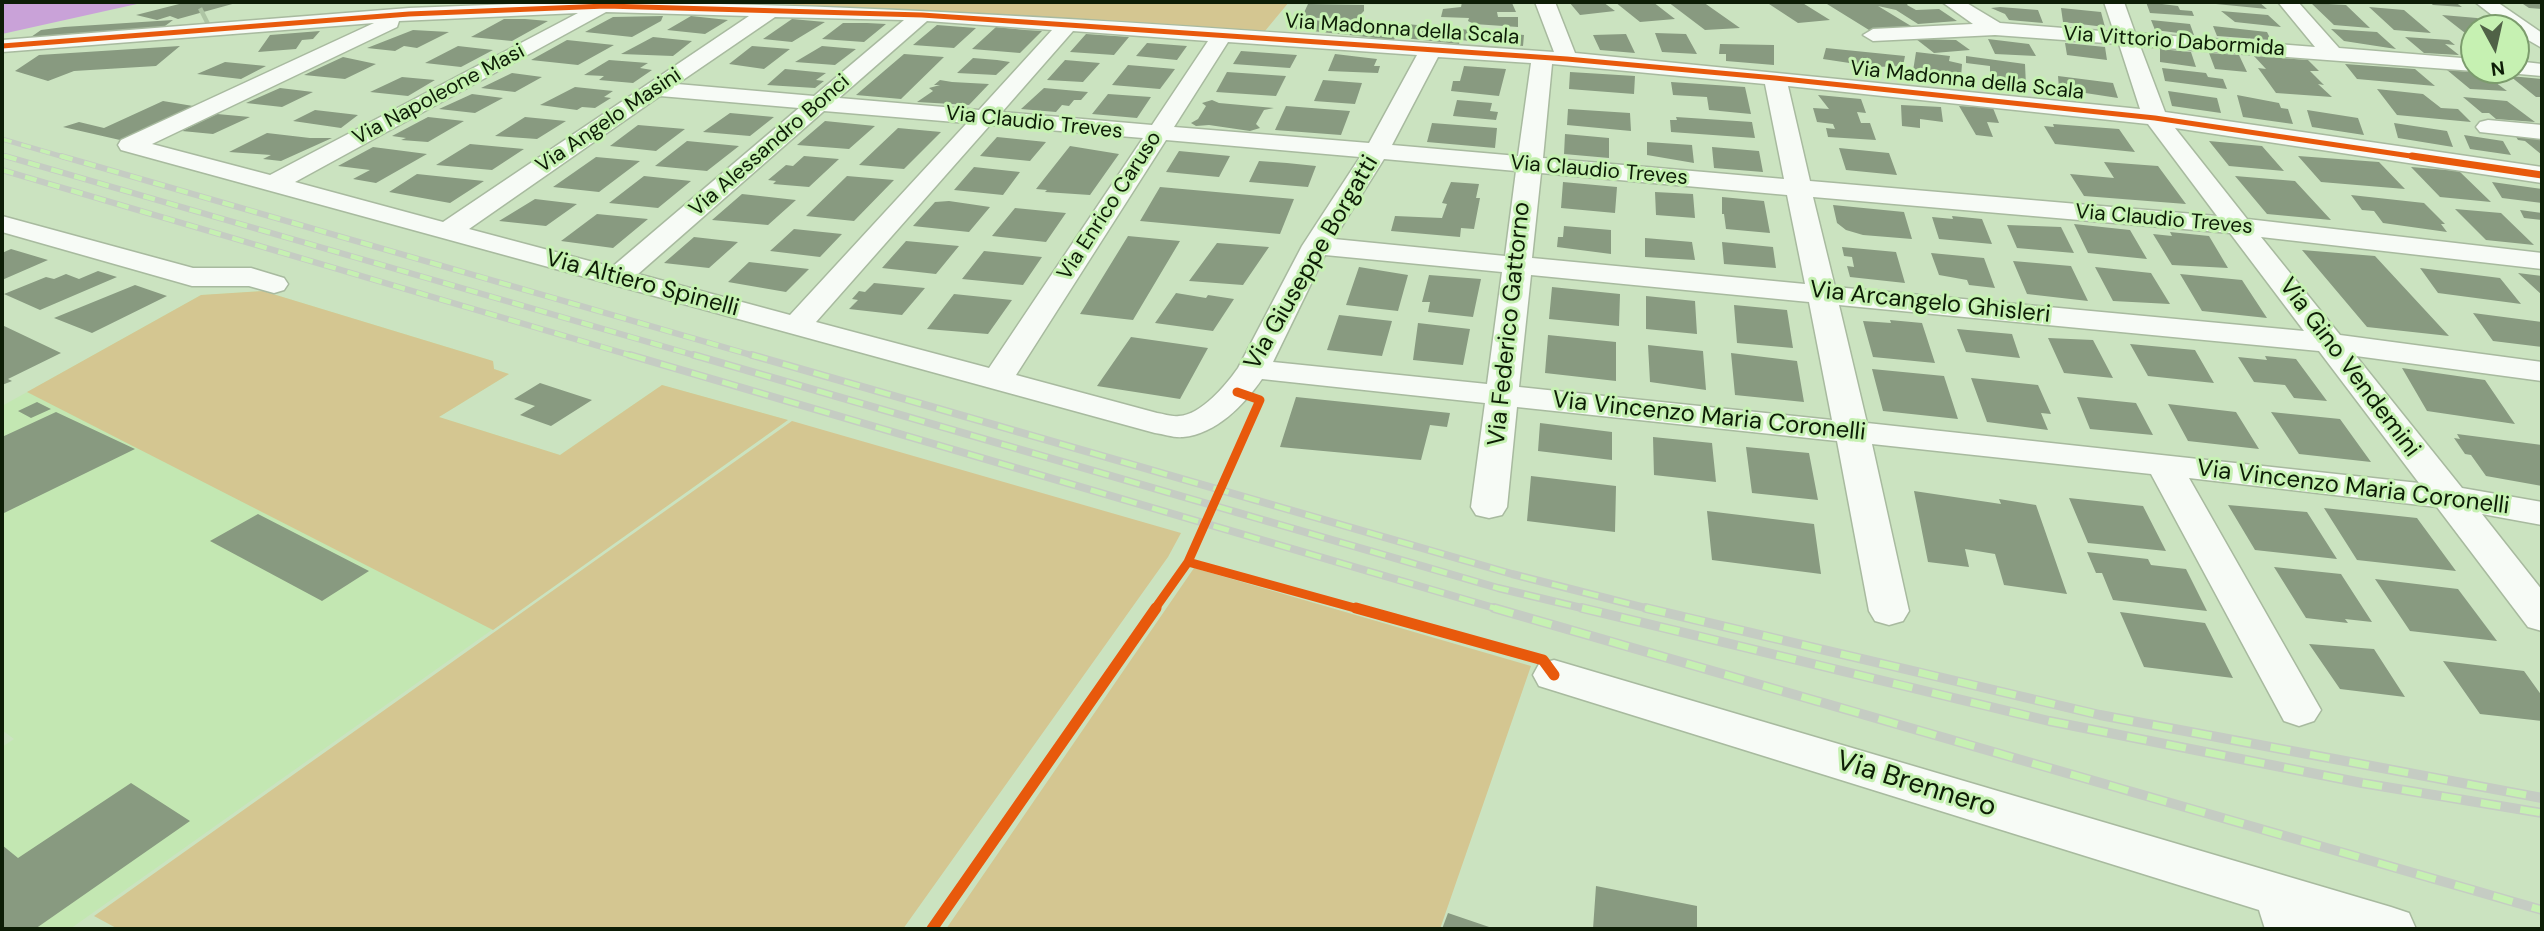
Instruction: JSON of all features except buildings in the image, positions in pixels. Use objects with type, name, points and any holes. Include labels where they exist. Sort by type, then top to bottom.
[{"type":"street","points":[[1545,2],[1555,58]]},
{"type":"street","points":[[1952,2],[1995,29]]},
{"type":"street","name":"Via Gino Vendemini","points":[[2114,2],[2155,118],[2446,497],[2542,617]]},
{"type":"street","points":[[2288,2],[2332,54]]},
{"type":"street","points":[[2485,2],[2542,42]]},
{"type":"street","name":"Via Madonna della Scala","points":[[2,46],[409,14],[606,6],[922,15],[1555,58],[1775,78],[2155,118],[2542,174]]},
{"type":"street","name":"Via Napoleone Masi","points":[[272,184],[606,6]]},
{"type":"street","points":[[184,30],[205,18],[232,9]]},
{"type":"street","name":"Via Angelo Masini","points":[[446,232],[772,9]]},
{"type":"street","name":"Via Altiero Spinelli","points":[[409,14],[130,145],[1155,423]]},
{"type":"street","name":"Via Alessandro Bonci","points":[[617,277],[922,15]]},
{"type":"street","points":[[796,326],[1070,23]]},
{"type":"street","name":"Via Vittorio Dabormida","points":[[1873,36],[1995,29],[2460,64]]},
{"type":"street","name":"Via Enrico Caruso","points":[[998,379],[1223,34]]},
{"type":"street","name":"Via Giuseppe Borgatti","points":[[1155,423],[1182,427],[1204,419],[1237,392],[1253,369],[1316,246],[1376,152],[1430,51]]},
{"type":"street","name":"Via Federico Gattorno","points":[[1489,507],[1527,164],[1555,58]]},
{"type":"street","points":[[1775,78],[1819,292],[1854,432],[1889,611]]},
{"type":"street","name":"Via Claudio Treves","points":[[654,89],[987,117],[1156,135],[1527,164],[1798,190],[2240,226],[2542,261]]},
{"type":"street","points":[[2488,127],[2542,132]]},
{"type":"street","points":[[2,224],[192,277],[251,277],[274,284]]},
{"type":"street","name":"Via Arcangelo Ghisleri","points":[[1316,246],[1819,292],[2331,344],[2542,371]]},
{"type":"street","name":"Via Vincenzo Maria Coronelli","points":[[1253,369],[2164,465],[2446,497],[2542,513]]},
{"type":"street","name":"Via Vincenzo Maria Coronelli","points":[[2164,465],[2300,710]]},
{"type":"street","name":"Via Brennero","points":[[1554,675],[2285,912],[2391,929]]},
{"type":"shaded area","points":[[2,2],[146,2],[2,34]]},
{"type":"shaded area","points":[[742,2],[1289,2],[1265,31]]},
{"type":"shaded area","points":[[263,291],[493,361],[494,369],[509,374],[439,417],[560,455],[662,385],[788,420],[70,929],[2,929],[2,747],[14,739],[2,730],[2,406],[201,295]]},
{"type":"shaded area","points":[[263,291],[493,361],[494,369],[509,374],[439,417],[560,455],[662,385],[788,420],[493,630],[27,392],[201,295]]},
{"type":"shaded area","points":[[792,421],[1181,533],[1168,557],[903,929],[118,929],[94,916]]},
{"type":"shaded area","points":[[1194,568],[1531,666],[1440,929],[946,929]]},
{"type":"tunnel","points":[[203,19],[207,17]]},
{"type":"railway","points":[[2,139],[67,158]]},
{"type":"railway","points":[[5,156],[700,357]]},
{"type":"railway","points":[[5,156],[11,158]]},
{"type":"railway","points":[[61,156],[758,357]]},
{"type":"railway","points":[[2,170],[636,357]]},
{"type":"railway","points":[[630,355],[1501,610]]},
{"type":"railway","points":[[694,355],[1498,588],[1590,610]]},
{"type":"railway","points":[[752,355],[1512,574],[1653,610]]},
{"type":"railway","points":[[1494,608],[2542,910]]},
{"type":"railway","points":[[1582,608],[2049,721],[2362,783],[2542,813]]},
{"type":"railway","points":[[1646,608],[2100,715],[2542,798]]},
{"type":"cycle path","points":[[2,46],[409,14],[606,6],[922,15],[1567,59],[1775,78],[2155,118],[2542,175]]},
{"type":"cycle path","points":[[932,929],[1188,562],[1260,400],[1237,392]]},
{"type":"cycle path","points":[[1188,562],[1543,660],[1554,675]]}]
